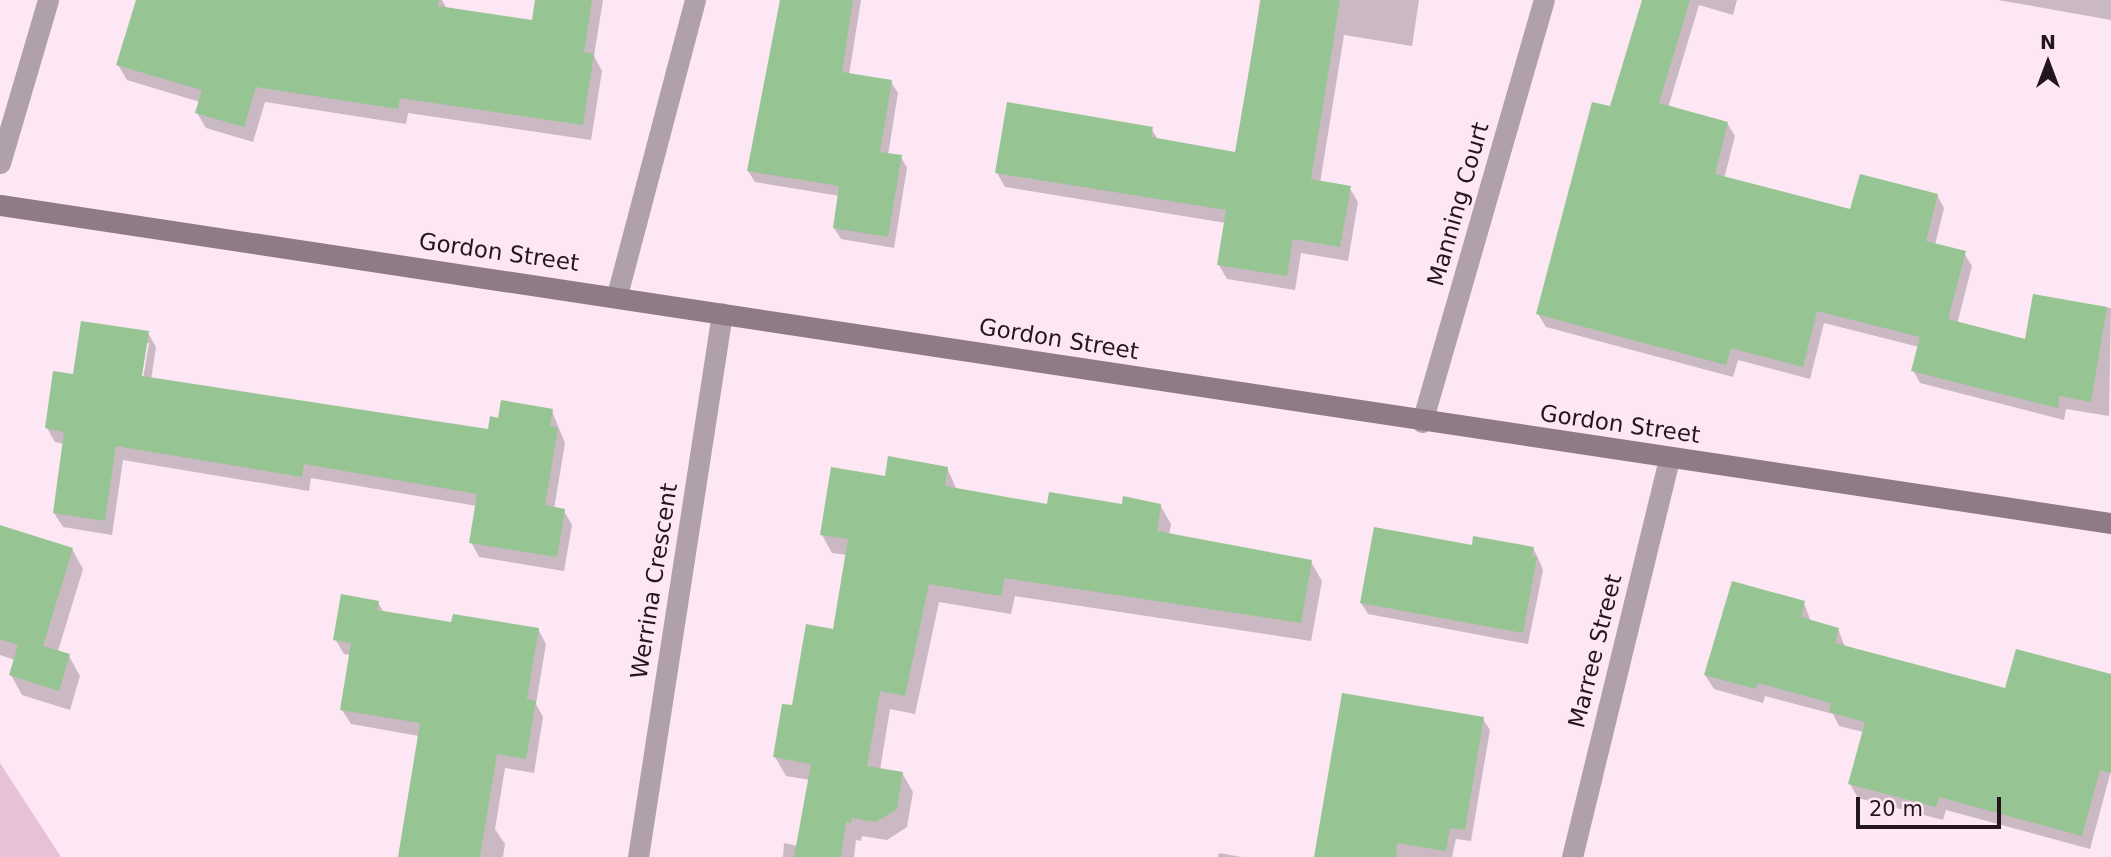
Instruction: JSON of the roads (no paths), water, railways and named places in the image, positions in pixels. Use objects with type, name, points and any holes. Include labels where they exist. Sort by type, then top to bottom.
[{"type":"street","points":[[0,163],[47,0]]},
{"type":"street","points":[[617,295],[695,0]]},
{"type":"street","name":"Manning Court","points":[[1422,422],[1544,0]]},
{"type":"street","name":"Gordon Street","points":[[0,205],[617,295],[1422,422],[2111,523]]},
{"type":"street","name":"Werrina Crescent","points":[[638,857],[722,313]]},
{"type":"street","name":"Marree Street","points":[[1572,857],[1669,458]]}]
